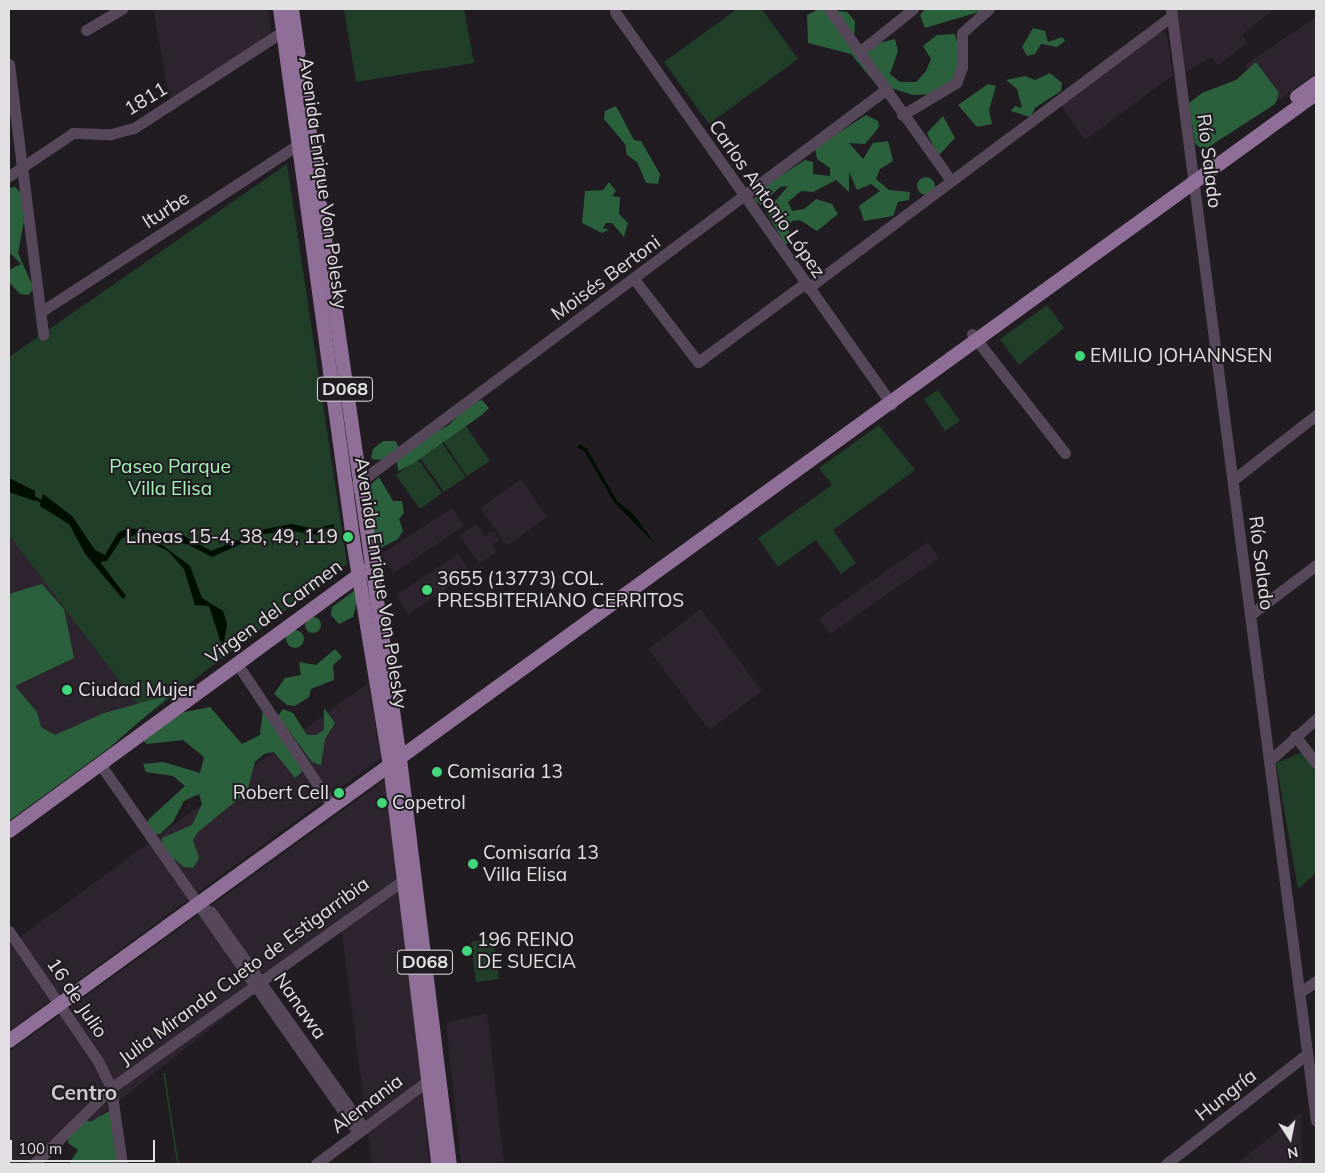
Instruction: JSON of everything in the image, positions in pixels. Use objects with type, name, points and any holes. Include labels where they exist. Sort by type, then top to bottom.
[{"type":"main road","name":"Avenida Enrique Von Polesky","points":[[280,9],[289,28]]},
{"type":"main road","name":"Avenida Enrique Von Polesky","points":[[292,9],[289,28],[303,141],[358,483],[364,570]]},
{"type":"main road","points":[[1193,179],[1316,83]]},
{"type":"main road","points":[[9,1041],[59,1002],[201,906],[395,759],[1193,179],[1316,94]]},
{"type":"main road","name":"Avenida Enrique Von Polesky","points":[[314,218],[346,492],[364,570],[395,759],[434,1076],[450,1164]]},
{"type":"main road","name":"Virgen del Carmen","points":[[9,831],[236,662],[364,570]]},
{"type":"main road","name":"Avenida Enrique Von Polesky","points":[[434,1076],[438,1164]]},
{"type":"street","points":[[86,30],[122,9]]},
{"type":"street","points":[[830,9],[884,91],[950,178]]},
{"type":"street","points":[[859,52],[913,9]]},
{"type":"street","points":[[902,115],[956,82],[962,67],[962,33],[989,9]]},
{"type":"street","name":"Carlos Antonio López","points":[[614,12],[806,286],[889,400]]},
{"type":"street","points":[[634,279],[698,362],[806,286],[1172,12]]},
{"type":"street","name":"Río Salado","points":[[1172,12],[1316,1121]]},
{"type":"street","name":"1811","points":[[9,176],[73,133],[111,134],[134,128],[289,28]]},
{"type":"street","points":[[9,64],[24,166],[42,311],[43,335]]},
{"type":"street","name":"Moisés Bertoni","points":[[346,492],[745,198],[884,91]]},
{"type":"street","name":"Iturbe","points":[[42,311],[303,141]]},
{"type":"street","points":[[975,338],[1065,453]]},
{"type":"street","points":[[1232,480],[1316,415]]},
{"type":"street","points":[[1250,615],[1316,565]]},
{"type":"street","points":[[236,662],[332,806]]},
{"type":"street","points":[[1269,761],[1316,719]]},
{"type":"street","points":[[1295,736],[1316,763]]},
{"type":"street","name":"Nanawa","points":[[100,764],[201,906],[211,912],[361,1131]]},
{"type":"street","name":"Julia Miranda Cueto de Estigarribia","points":[[34,1164],[111,1088],[410,875]]},
{"type":"street","name":"16 de Julio","points":[[9,931],[59,1002],[111,1088]]},
{"type":"street","points":[[1300,993],[1316,981]]},
{"type":"street","name":"Hungría","points":[[1166,1164],[1308,1054]]},
{"type":"street","name":"Alemania","points":[[316,1164],[434,1076]]},
{"type":"street","points":[[111,1088],[122,1164]]},
{"type":"shaded area","points":[[153,9],[268,9],[271,35],[171,107]]},
{"type":"shaded area","points":[[1175,9],[1275,9],[1242,34],[1247,43],[1218,65],[1211,57],[1185,73]]},
{"type":"shaded area","points":[[1316,17],[1316,73],[1272,105],[1245,65]]},
{"type":"shaded area","points":[[1162,30],[1167,36],[1173,75],[1085,140],[1060,104]]},
{"type":"shaded area","points":[[580,444],[587,449],[617,501],[633,514],[656,545],[614,502],[585,452],[577,447]]},
{"type":"shaded area","points":[[9,478],[35,491],[35,501],[9,492]]},
{"type":"shaded area","points":[[521,479],[547,517],[507,546],[480,508]]},
{"type":"shaded area","points":[[43,494],[72,516],[95,550],[105,555],[118,533],[128,528],[181,534],[211,551],[265,529],[292,524],[314,529],[334,524],[334,528],[318,535],[293,531],[263,534],[212,557],[187,544],[157,541],[190,566],[202,598],[223,611],[227,624],[223,649],[209,606],[195,605],[184,569],[168,551],[136,535],[122,538],[107,561],[100,562],[126,596],[123,599],[86,555],[69,524],[40,506]]},
{"type":"shaded area","points":[[452,508],[464,526],[393,573],[381,554]]},
{"type":"shaded area","points":[[476,524],[485,536],[493,531],[499,540],[492,545],[497,552],[479,563],[459,536]]},
{"type":"shaded area","name":"Ciudad Mujer","points":[[9,533],[146,716],[9,809]]},
{"type":"shaded area","points":[[928,542],[939,558],[830,634],[819,618]]},
{"type":"shaded area","points":[[458,554],[471,573],[408,614],[396,595]]},
{"type":"shaded area","points":[[701,609],[762,691],[709,730],[648,649]]},
{"type":"shaded area","points":[[368,683],[381,758],[9,1031],[9,945]]},
{"type":"shaded area","points":[[389,777],[403,878],[429,1164],[372,1164],[341,926],[39,1164],[9,1164],[9,1052]]},
{"type":"shaded area","points":[[487,1013],[504,1164],[461,1164],[446,1023]]},
{"type":"shaded area","points":[[1301,1113],[1302,1164],[1236,1164]]},
{"type":"green space","points":[[344,9],[464,9],[474,63],[356,82]]},
{"type":"green space","points":[[737,9],[762,9],[798,59],[709,124],[664,62]]},
{"type":"green space","points":[[819,9],[847,12],[855,21],[854,43],[859,48],[895,39],[898,51],[890,74],[900,82],[916,82],[926,71],[931,59],[923,46],[937,35],[955,34],[964,70],[933,94],[913,95],[875,83],[851,54],[808,43],[807,15]]},
{"type":"green space","points":[[925,9],[989,9],[925,28],[920,15]]},
{"type":"green space","points":[[1033,28],[1045,31],[1048,42],[1062,37],[1065,41],[1057,47],[1041,44],[1035,54],[1027,56],[1022,47]]},
{"type":"green space","points":[[1256,62],[1279,93],[1275,104],[1207,148],[1199,147],[1195,143],[1189,103],[1202,93],[1236,80]]},
{"type":"green space","points":[[1050,73],[1062,83],[1061,91],[1036,107],[1030,117],[1011,111],[1015,106],[1022,108],[1017,89],[1006,80],[1025,76],[1035,80]]},
{"type":"green space","points":[[988,84],[996,86],[989,110],[992,124],[977,127],[958,105]]},
{"type":"green space","points":[[616,106],[634,140],[641,141],[660,174],[658,184],[646,183],[637,162],[627,155],[625,144],[604,119],[605,111]]},
{"type":"green space","points":[[866,115],[878,121],[879,127],[865,144],[849,143],[863,159],[873,143],[888,141],[893,161],[880,169],[876,179],[889,190],[910,192],[909,200],[898,202],[893,216],[864,221],[859,206],[880,191],[871,184],[857,190],[849,172],[849,192],[836,180],[813,192],[801,191],[788,202],[792,211],[804,209],[816,199],[832,204],[838,214],[817,231],[800,220],[792,221],[788,228],[793,242],[785,244],[766,212],[788,186],[780,187],[761,205],[754,200],[757,191],[805,160],[813,162],[813,174],[830,176],[830,168],[817,159],[815,148]]},
{"type":"green space","points":[[943,116],[955,138],[938,156],[927,133]]},
{"type":"green space","name":"Paseo Parque Villa Elisa","points":[[287,164],[347,564],[146,716],[9,535],[9,357]]},
{"type":"green space","points":[[926,177],[932,180],[935,186],[932,192],[926,195],[920,192],[917,186],[920,180]]},
{"type":"green space","points":[[609,182],[616,191],[612,196],[620,197],[619,214],[628,223],[624,237],[612,223],[606,223],[603,228],[609,230],[602,233],[582,223],[585,191],[603,190]]},
{"type":"green space","points":[[15,187],[22,194],[24,221],[18,253],[34,289],[28,295],[20,294],[9,282],[9,270],[21,264],[9,252],[9,188]]},
{"type":"green space","points":[[1047,305],[1064,328],[1019,365],[1000,339]]},
{"type":"green space","points":[[938,390],[960,421],[945,431],[924,399]]},
{"type":"green space","points":[[482,400],[489,408],[483,414],[414,463],[398,471],[397,461],[371,459],[373,449],[383,441],[396,441],[400,451],[449,425],[470,404]]},
{"type":"green space","points":[[879,425],[915,470],[833,530],[856,563],[841,574],[816,540],[778,567],[758,538],[832,485],[819,468]]},
{"type":"green space","points":[[466,426],[490,461],[467,476],[443,441]]},
{"type":"green space","points":[[442,443],[466,477],[444,492],[420,458]]},
{"type":"green space","points":[[418,459],[442,493],[420,509],[396,475]]},
{"type":"green space","points":[[379,477],[393,501],[402,501],[404,513],[399,519],[403,531],[398,539],[381,548],[373,548],[364,491]]},
{"type":"green space","name":"Ciudad Mujer","points":[[42,584],[64,609],[74,658],[15,686],[37,712],[41,727],[55,735],[104,713],[170,695],[109,748],[9,821],[9,594]]},
{"type":"green space","points":[[354,591],[358,598],[353,617],[339,624],[331,615],[332,607]]},
{"type":"green space","points":[[313,617],[319,619],[321,625],[319,631],[313,633],[307,631],[305,625],[307,619]]},
{"type":"green space","points":[[295,630],[301,633],[304,639],[301,645],[295,648],[289,645],[286,639],[289,633]]},
{"type":"green space","points":[[335,649],[342,657],[333,665],[334,680],[311,689],[309,697],[295,706],[287,705],[274,694],[285,678],[301,675],[299,662],[316,665]]},
{"type":"green space","points":[[210,707],[242,744],[260,735],[263,710],[298,752],[302,772],[295,778],[274,752],[264,754],[255,762],[247,792],[198,832],[193,840],[199,858],[193,868],[184,867],[162,850],[162,838],[192,825],[202,804],[199,794],[184,801],[173,822],[160,834],[150,835],[144,828],[149,819],[185,786],[173,776],[146,772],[143,764],[163,762],[200,773],[204,757],[183,740],[147,744],[138,736],[180,713]]},
{"type":"green space","points":[[324,708],[335,723],[325,739],[321,765],[312,762],[278,716],[283,709],[293,713],[307,735],[316,735],[324,730]]},
{"type":"green space","points":[[1306,751],[1316,764],[1316,873],[1298,889],[1276,763]]},
{"type":"green space","points":[[494,939],[499,979],[476,982],[471,942]]},
{"type":"green space","points":[[163,1073],[165,1073],[179,1164],[177,1164]]},
{"type":"green space","points":[[111,1110],[124,1164],[69,1164],[78,1150],[68,1143],[68,1136],[84,1119],[90,1122]]},
{"type":"waterway","points":[[32,496],[44,503]]},
{"type":"place","name":"EMILIO JOHANNSEN","points":[[1080,356]]},
{"type":"place","name":"Líneas 15-4, 38, 49, 119","points":[[348,537]]},
{"type":"place","name":"3655 (13773) COL. PRESBITERIANO CERRITOS","points":[[427,590]]},
{"type":"place","name":"Ciudad Mujer","points":[[67,690]]},
{"type":"place","name":"Comisaria 13","points":[[437,772]]},
{"type":"place","name":"Robert Cell","points":[[339,793]]},
{"type":"place","name":"Copetrol","points":[[382,803]]},
{"type":"place","name":"Comisaría 13 Villa Elisa","points":[[473,864]]},
{"type":"place","name":"196 REINO DE SUECIA","points":[[467,951]]},
{"type":"district","name":"Centro","points":[[84,1092]]}]
